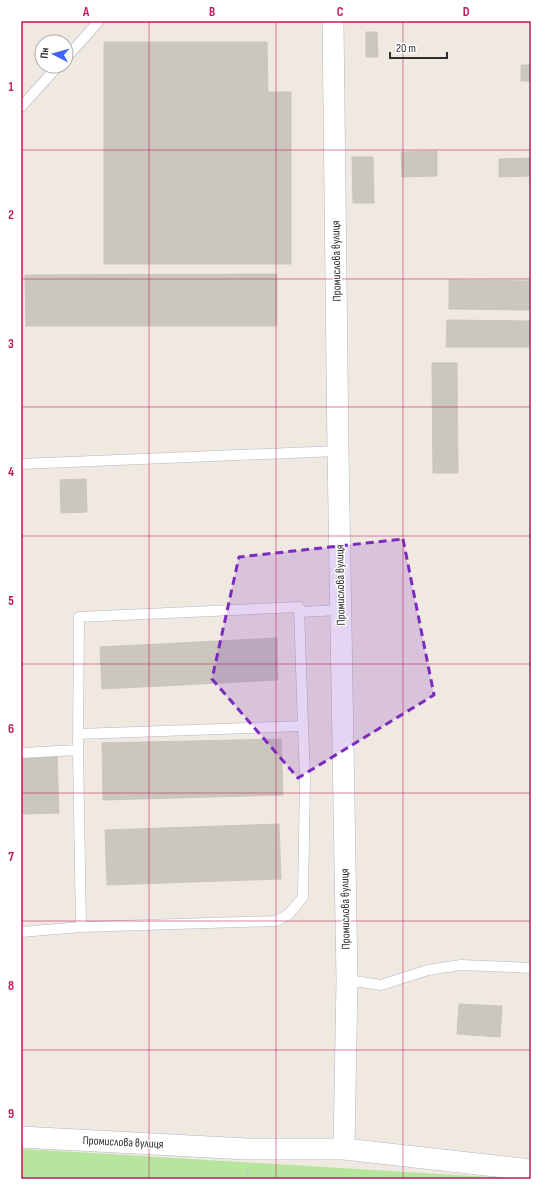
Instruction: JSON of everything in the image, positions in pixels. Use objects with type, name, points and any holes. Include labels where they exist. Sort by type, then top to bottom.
[{"type":"street","name":"Промислова вулиця","points":[[333,21],[340,610],[347,980],[344,1149]]},
{"type":"street","name":"Промислова вулиця","points":[[21,1137],[247,1149],[344,1149],[531,1170]]},
{"type":"lane","points":[[74,49],[99,21]]},
{"type":"lane","points":[[21,108],[51,74]]},
{"type":"lane","points":[[21,464],[338,451]]},
{"type":"lane","points":[[21,932],[81,927],[276,921],[289,914],[303,897],[305,780],[299,607],[79,617],[78,750],[81,927]]},
{"type":"lane","points":[[299,612],[340,610]]},
{"type":"lane","points":[[78,734],[303,726]]},
{"type":"lane","points":[[21,753],[78,750]]},
{"type":"lane","points":[[347,980],[382,985],[428,970],[462,965],[531,968]]},
{"type":"highlighted area","points":[[403,539],[434,695],[298,778],[212,679],[239,557]]},
{"type":"green space","points":[[21,1149],[59,1151],[522,1179],[21,1179]]},
{"type":"building","points":[[366,32],[377,32],[378,57],[366,57]]},
{"type":"building","points":[[104,42],[267,42],[268,92],[291,92],[291,264],[104,264]]},
{"type":"building","points":[[521,65],[531,65],[531,81],[521,81]]},
{"type":"building","points":[[437,151],[437,176],[402,177],[401,152]]},
{"type":"building","points":[[352,157],[373,157],[374,203],[353,203]]},
{"type":"building","points":[[531,158],[531,176],[499,177],[499,159]]},
{"type":"building","points":[[277,274],[277,326],[26,326],[25,275]]},
{"type":"building","points":[[449,280],[531,281],[531,310],[449,309]]},
{"type":"building","points":[[447,320],[531,321],[531,347],[446,347]]},
{"type":"building","points":[[432,363],[457,363],[458,473],[433,473]]},
{"type":"building","points":[[86,479],[87,512],[61,513],[60,480]]},
{"type":"building","points":[[277,638],[278,680],[102,689],[100,647]]},
{"type":"building","points":[[281,739],[283,795],[103,800],[102,743]]},
{"type":"building","points":[[57,754],[59,813],[21,814],[21,756]]},
{"type":"building","points":[[279,824],[281,879],[107,885],[105,830]]},
{"type":"building","points":[[459,1004],[502,1006],[500,1037],[457,1034]]}]
